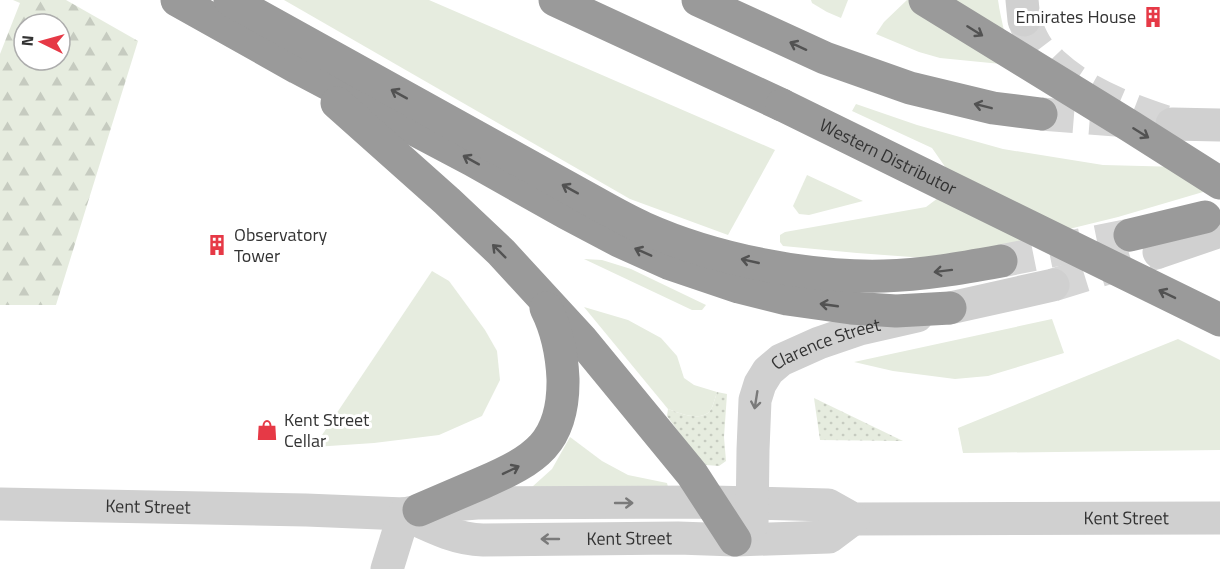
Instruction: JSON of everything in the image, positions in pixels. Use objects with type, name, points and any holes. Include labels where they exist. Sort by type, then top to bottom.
[{"type":"highway","points":[[177,0],[577,219],[668,263],[739,287],[787,299],[878,310],[951,308]]},
{"type":"highway","points":[[230,0],[596,203],[644,228],[672,239],[725,255],[766,264],[850,275],[907,275],[1001,261]]},
{"type":"highway","name":"Western Distributor","points":[[555,0],[782,105],[1220,320]]},
{"type":"highway","points":[[698,0],[825,58],[910,88],[993,108],[1041,114]]},
{"type":"highway","points":[[925,0],[1220,183]]},
{"type":"highway","points":[[298,68],[501,252],[589,349],[743,540]]},
{"type":"highway","points":[[1130,235],[1212,224]]},
{"type":"highway","points":[[411,512],[517,467],[536,454],[550,437],[561,408],[563,372],[553,323],[539,293]]},
{"type":"street","points":[[1172,124],[1220,125]]},
{"type":"street","points":[[1159,252],[1212,224]]},
{"type":"street","name":"Clarence Street","points":[[743,540],[752,503],[755,400],[760,384],[775,364],[805,349],[860,329],[1053,285]]},
{"type":"street","name":"Kent Street","points":[[0,504],[411,512],[448,505],[477,503],[712,502],[828,505],[853,519],[1220,518]]},
{"type":"street","points":[[387,569],[411,512]]},
{"type":"street","name":"Kent Street","points":[[411,512],[438,530],[472,539],[743,540],[829,537],[853,519]]},
{"type":"green space","points":[[13,0],[66,0],[138,41],[56,305],[0,305],[0,54],[12,23],[12,72],[72,72],[72,12],[16,12],[20,3]]},
{"type":"green space","points":[[284,0],[429,0],[775,150],[728,235],[630,199]]},
{"type":"green space","points":[[811,0],[848,0],[841,18],[812,3]]},
{"type":"green space","points":[[907,0],[998,0],[1011,65],[940,58],[876,34],[884,22]]},
{"type":"green space","points":[[856,104],[917,125],[1003,149],[1103,165],[1220,168],[1220,187],[1118,217],[984,250],[925,258],[783,246],[780,242],[780,235],[785,232],[926,207],[942,195],[948,171],[932,148],[852,111]]},
{"type":"green space","points":[[807,175],[863,201],[809,215],[799,214],[793,206]]},
{"type":"green space","points":[[584,259],[602,260],[631,269],[706,305],[702,310],[692,310]]},
{"type":"green space","points":[[432,271],[449,281],[485,330],[497,351],[500,380],[482,416],[439,435],[314,447]]},
{"type":"green space","points":[[584,307],[628,320],[661,338],[677,356],[684,378],[694,385],[717,392],[710,411],[701,416],[695,416],[668,409]]},
{"type":"green space","points":[[1052,319],[1064,353],[988,376],[955,379],[893,371],[854,362]]},
{"type":"green space","points":[[1178,339],[1220,360],[1220,450],[963,453],[958,428]]},
{"type":"green space","points":[[717,392],[727,394],[724,437],[726,461],[719,466],[706,465],[667,416],[668,409],[689,416],[706,414],[711,409]]},
{"type":"green space","points":[[814,398],[903,441],[820,440]]},
{"type":"green space","points":[[570,437],[602,461],[628,475],[667,483],[669,491],[532,487],[552,469]]},
{"type":"tunnel","points":[[1024,20],[1039,50],[1079,84],[1109,100],[1172,124]]},
{"type":"tunnel","points":[[1041,114],[1128,121]]},
{"type":"tunnel","points":[[1001,261],[1130,235]]},
{"type":"tunnel","points":[[1053,285],[1159,252]]},
{"type":"place","name":"Emirates House","points":[[1153,17]]},
{"type":"place","name":"Observatory Tower","points":[[217,245]]},
{"type":"place","name":"Kent Street Cellar","points":[[267,430]]}]
